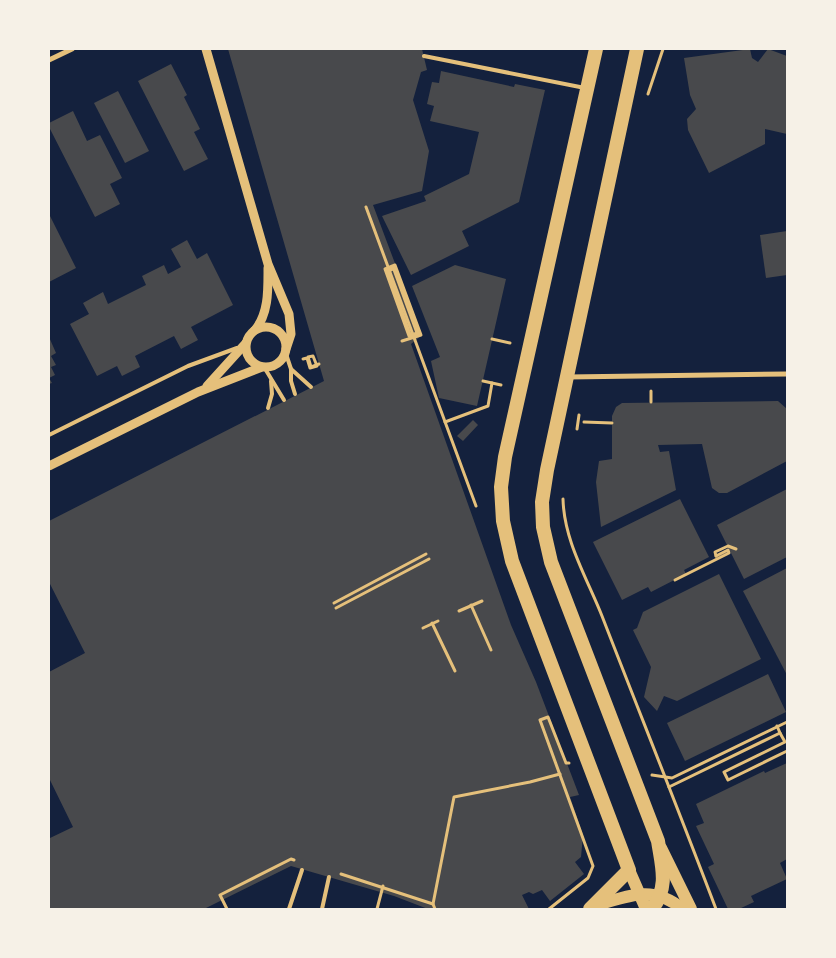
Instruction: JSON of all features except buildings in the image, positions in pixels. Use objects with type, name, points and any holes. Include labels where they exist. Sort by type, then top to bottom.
[{"type":"highway","points":[[592,908],[629,870],[512,561],[503,521],[500,487],[523,371],[596,49]]},
{"type":"highway","points":[[637,49],[565,377],[542,502],[542,527],[546,548],[658,841],[664,884],[660,896],[652,909]]},
{"type":"main road","points":[[658,841],[690,909]]},
{"type":"main road","points":[[629,870],[646,909]]},
{"type":"main road","points":[[592,908],[639,893],[660,896],[683,909]]},
{"type":"street","points":[[49,60],[72,49]]},
{"type":"street","points":[[49,466],[198,392],[263,367],[279,363],[286,350],[291,334],[289,314],[268,264],[206,49]]},
{"type":"street","points":[[198,392],[222,372],[262,321],[266,307],[268,264]]},
{"type":"street","points":[[263,367],[250,360],[246,350],[250,336],[267,327],[277,330],[284,338],[286,350]]},
{"type":"street","points":[[565,377],[787,374]]},
{"type":"lane","points":[[424,56],[587,89]]},
{"type":"lane","points":[[49,436],[188,366],[234,350],[250,336]]},
{"type":"lane","points":[[286,350],[291,369],[291,382],[295,394]]},
{"type":"lane","points":[[263,367],[284,400]]},
{"type":"lane","points":[[291,369],[312,387]]},
{"type":"lane","points":[[268,408],[272,394],[271,379]]},
{"type":"lane","points":[[289,909],[302,870]]},
{"type":"lane","points":[[322,909],[329,877]]},
{"type":"path","points":[[366,207],[389,271],[395,268],[418,334],[413,336]]},
{"type":"path","points":[[402,341],[421,335],[395,265],[385,269],[410,336],[417,333],[393,267],[387,270],[408,328],[411,337],[413,336],[445,422],[476,506]]},
{"type":"path","points":[[492,339],[510,342]]},
{"type":"path","points":[[303,359],[307,358],[310,368],[316,366],[315,361],[313,356],[308,357],[311,367],[319,364]]},
{"type":"path","points":[[483,381],[500,385]]},
{"type":"path","points":[[445,422],[488,406],[492,383]]},
{"type":"path","points":[[651,391],[651,402]]},
{"type":"path","points":[[575,436],[580,410]]},
{"type":"path","points":[[584,422],[612,423]]},
{"type":"path","points":[[563,496],[563,517],[573,548],[716,909]]},
{"type":"path","points":[[675,580],[729,553],[728,550],[716,556],[715,552],[728,546],[736,550]]},
{"type":"path","points":[[334,602],[426,554]]},
{"type":"path","points":[[336,608],[429,560]]},
{"type":"path","points":[[459,611],[482,601]]},
{"type":"path","points":[[471,606],[491,650]]},
{"type":"path","points":[[423,628],[438,621]]},
{"type":"path","points":[[432,623],[455,671]]},
{"type":"path","points":[[549,909],[588,878],[593,866],[540,720],[548,717],[566,763]]},
{"type":"path","points":[[672,778],[787,722]]},
{"type":"path","points":[[776,726],[785,742],[724,772],[728,780],[787,751]]},
{"type":"path","points":[[669,788],[780,732]]},
{"type":"path","points":[[435,909],[433,904],[454,797],[560,774]]},
{"type":"path","points":[[377,909],[383,886]]},
{"type":"path","points":[[220,895],[227,909]]},
{"type":"path","points":[[412,897],[433,904]]}]
